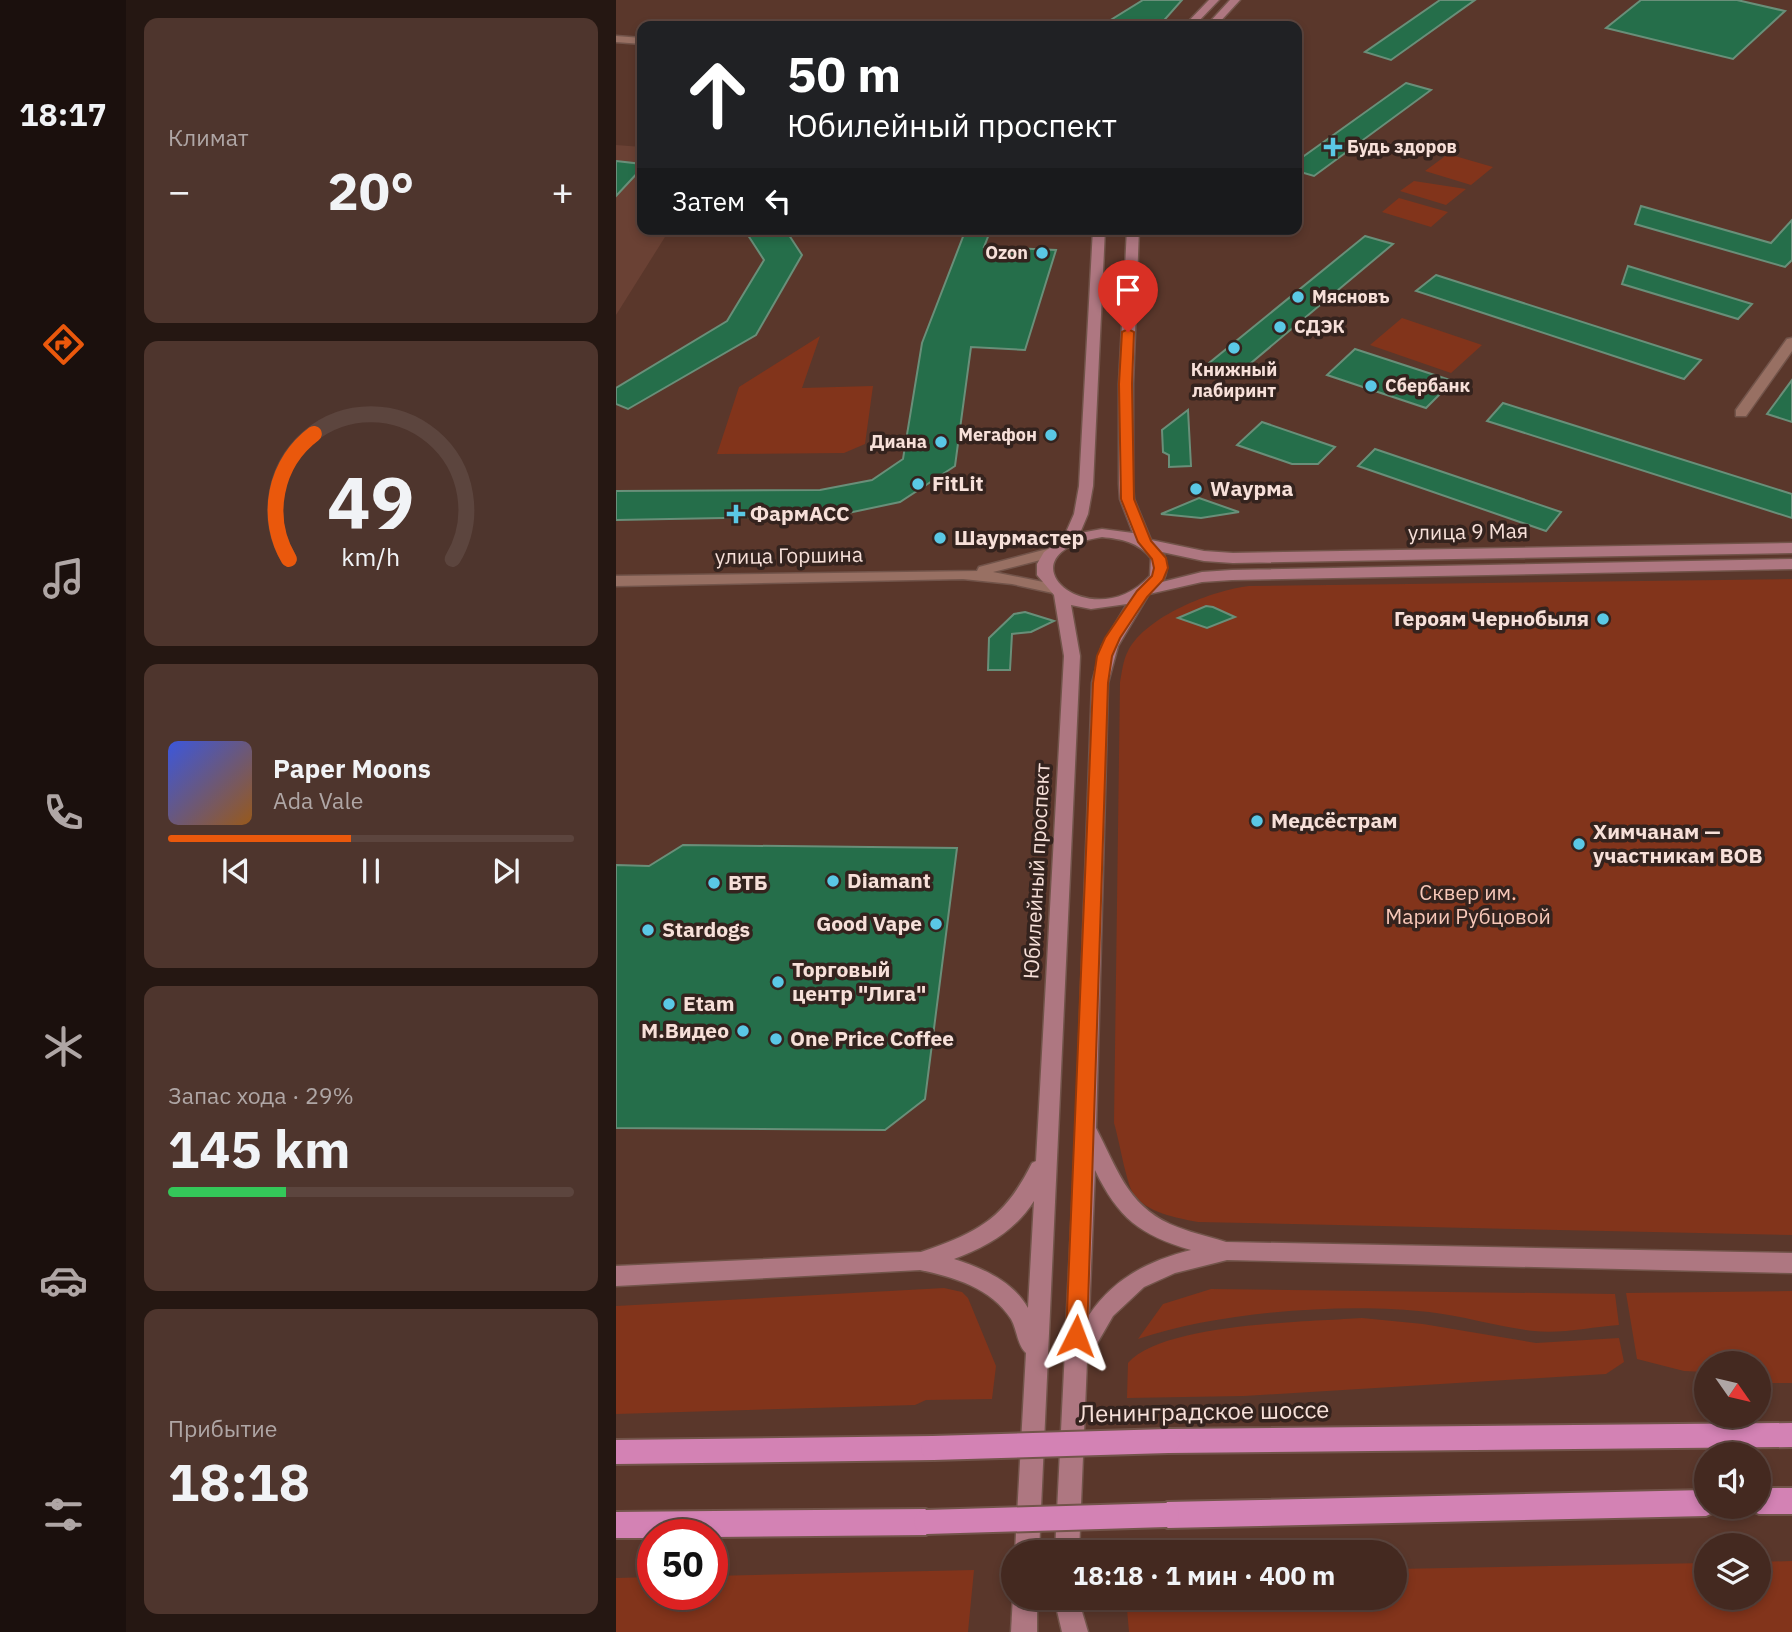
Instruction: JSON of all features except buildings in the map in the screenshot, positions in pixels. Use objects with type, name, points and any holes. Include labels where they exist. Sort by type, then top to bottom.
[{"type":"highway","name":"Ленинградское шоссе","points":[[616,1452],[933,1448],[1168,1441],[1792,1435]]},
{"type":"highway","points":[[1771,1502],[1792,1501]]},
{"type":"highway","points":[[616,1525],[926,1522],[1694,1503]]},
{"type":"main road","points":[[1194,21],[1214,0]]},
{"type":"main road","points":[[1216,21],[1235,0]]},
{"type":"main road","points":[[1070,540],[1081,513],[1086,486],[1099,235]]},
{"type":"main road","points":[[1068,1540],[1086,1128],[1100,683],[1105,656],[1112,638],[1158,577],[1161,568],[1159,558],[1145,543],[1127,499],[1126,384],[1133,235]]},
{"type":"main road","points":[[1052,553],[1070,540],[1102,533],[1117,534],[1145,543]]},
{"type":"main road","name":"улица 9 Мая","points":[[1145,543],[1203,556],[1233,558],[1792,548]]},
{"type":"main road","name":"Юбилейный проспект","points":[[1034,1366],[1072,656],[1068,624],[1057,591],[1045,572],[1046,562],[1052,553]]},
{"type":"main road","name":"улица 9 Мая","points":[[1145,592],[1202,577],[1231,575],[1792,564]]},
{"type":"main road","points":[[1057,591],[1072,600],[1101,604],[1116,603],[1145,592]]},
{"type":"main road","points":[[1086,1128],[1102,1164],[1131,1210],[1161,1229],[1227,1251]]},
{"type":"main road","points":[[920,1261],[980,1240],[1006,1221],[1025,1199],[1045,1152]]},
{"type":"main road","points":[[1075,1362],[1100,1317],[1122,1290],[1138,1278],[1173,1262],[1227,1251],[1792,1263]]},
{"type":"main road","points":[[616,1276],[920,1261],[951,1266],[1000,1291],[1020,1314],[1030,1336],[1034,1366],[1027,1540]]},
{"type":"main road","points":[[1745,1436],[1792,1423]]},
{"type":"main road","points":[[1024,1632],[1025,1610]]},
{"type":"main road","points":[[1064,1632],[1065,1610]]},
{"type":"main road","points":[[1069,1610],[1075,1632]]},
{"type":"street","points":[[616,39],[637,41]]},
{"type":"street","points":[[1741,413],[1792,342]]},
{"type":"street","name":"улица Горшина","points":[[962,574],[1015,564],[1052,553]]},
{"type":"street","name":"улица Горшина","points":[[616,580],[962,574],[1012,579],[1057,591]]},
{"type":"shaded area","points":[[616,145],[637,147],[637,235],[666,235],[616,315]]},
{"type":"green space","points":[[1448,154],[1493,167],[1471,185],[1425,171]]},
{"type":"green space","points":[[1414,181],[1466,189],[1446,205],[1400,191]]},
{"type":"green space","points":[[1399,198],[1448,212],[1431,227],[1382,212]]},
{"type":"green space","points":[[1402,318],[1482,345],[1451,373],[1370,345]]},
{"type":"green space","points":[[820,336],[802,388],[873,386],[865,444],[844,453],[717,454],[739,387]]},
{"type":"green space","name":"Сквер им. Марии Рубцовой","points":[[1792,579],[1792,1235],[1198,1222],[1162,1214],[1139,1200],[1128,1180],[1114,1123],[1120,682],[1126,655],[1137,638],[1149,627],[1182,607],[1217,593],[1249,586]]},
{"type":"green space","points":[[944,1288],[962,1292],[968,1298],[996,1366],[992,1399],[926,1400],[915,1405],[616,1414],[616,1306]]},
{"type":"green space","points":[[1211,1289],[1615,1294],[1619,1325],[1544,1332],[1429,1312],[1321,1309],[1205,1322],[1138,1339],[1163,1304]]},
{"type":"green space","points":[[1792,1291],[1792,1383],[1771,1383],[1771,1351],[1694,1351],[1694,1371],[1637,1359],[1626,1293]]},
{"type":"green space","points":[[1362,1318],[1423,1324],[1536,1343],[1619,1338],[1624,1362],[1606,1374],[1244,1396],[1127,1398],[1128,1363],[1146,1350],[1172,1340],[1238,1327]]},
{"type":"green space","points":[[1792,1561],[1792,1632],[1129,1632],[1127,1610],[1407,1610],[1407,1569],[1694,1563],[1694,1610],[1771,1610],[1771,1562]]},
{"type":"green space","points":[[974,1570],[968,1632],[616,1632],[616,1578],[637,1577],[637,1610],[728,1610],[728,1576]]},
{"type":"place","name":"Будь здоров","points":[[1333,147]]},
{"type":"place","name":"Ozon","points":[[1042,253]]},
{"type":"place","name":"Мясновъ","points":[[1298,297]]},
{"type":"place","name":"СДЭК","points":[[1280,327]]},
{"type":"place","name":"Книжный лабиринт","points":[[1234,348]]},
{"type":"place","name":"Сбербанк","points":[[1371,386]]},
{"type":"place","name":"Мегафон","points":[[1051,435]]},
{"type":"place","name":"Диана","points":[[941,442]]},
{"type":"place","name":"FitLit","points":[[918,484]]},
{"type":"place","name":"Wаурма","points":[[1196,489]]},
{"type":"place","name":"ФармАСС","points":[[736,514]]},
{"type":"place","name":"Шаурмастер","points":[[940,538]]},
{"type":"place","name":"Героям Чернобыля","points":[[1603,619]]},
{"type":"place","name":"Медсёстрам","points":[[1257,821]]},
{"type":"place","name":"Химчанам — участникам ВОВ","points":[[1579,844]]},
{"type":"place","name":"Diamant","points":[[833,881]]},
{"type":"place","name":"ВТБ","points":[[714,883]]},
{"type":"place","name":"Good Vape","points":[[936,924]]},
{"type":"place","name":"Stardogs","points":[[648,930]]},
{"type":"place","name":"Торговый центр \"Лига\"","points":[[778,982]]},
{"type":"place","name":"Etam","points":[[669,1004]]},
{"type":"place","name":"М.Видео","points":[[743,1031]]},
{"type":"place","name":"One Price Coffee","points":[[776,1039]]},
{"type":"route","points":[[1076,1336],[1087,1100],[1100,683],[1105,656],[1112,638],[1142,594],[1152,586],[1161,568],[1159,558],[1144,542],[1127,499],[1128,332]]}]
